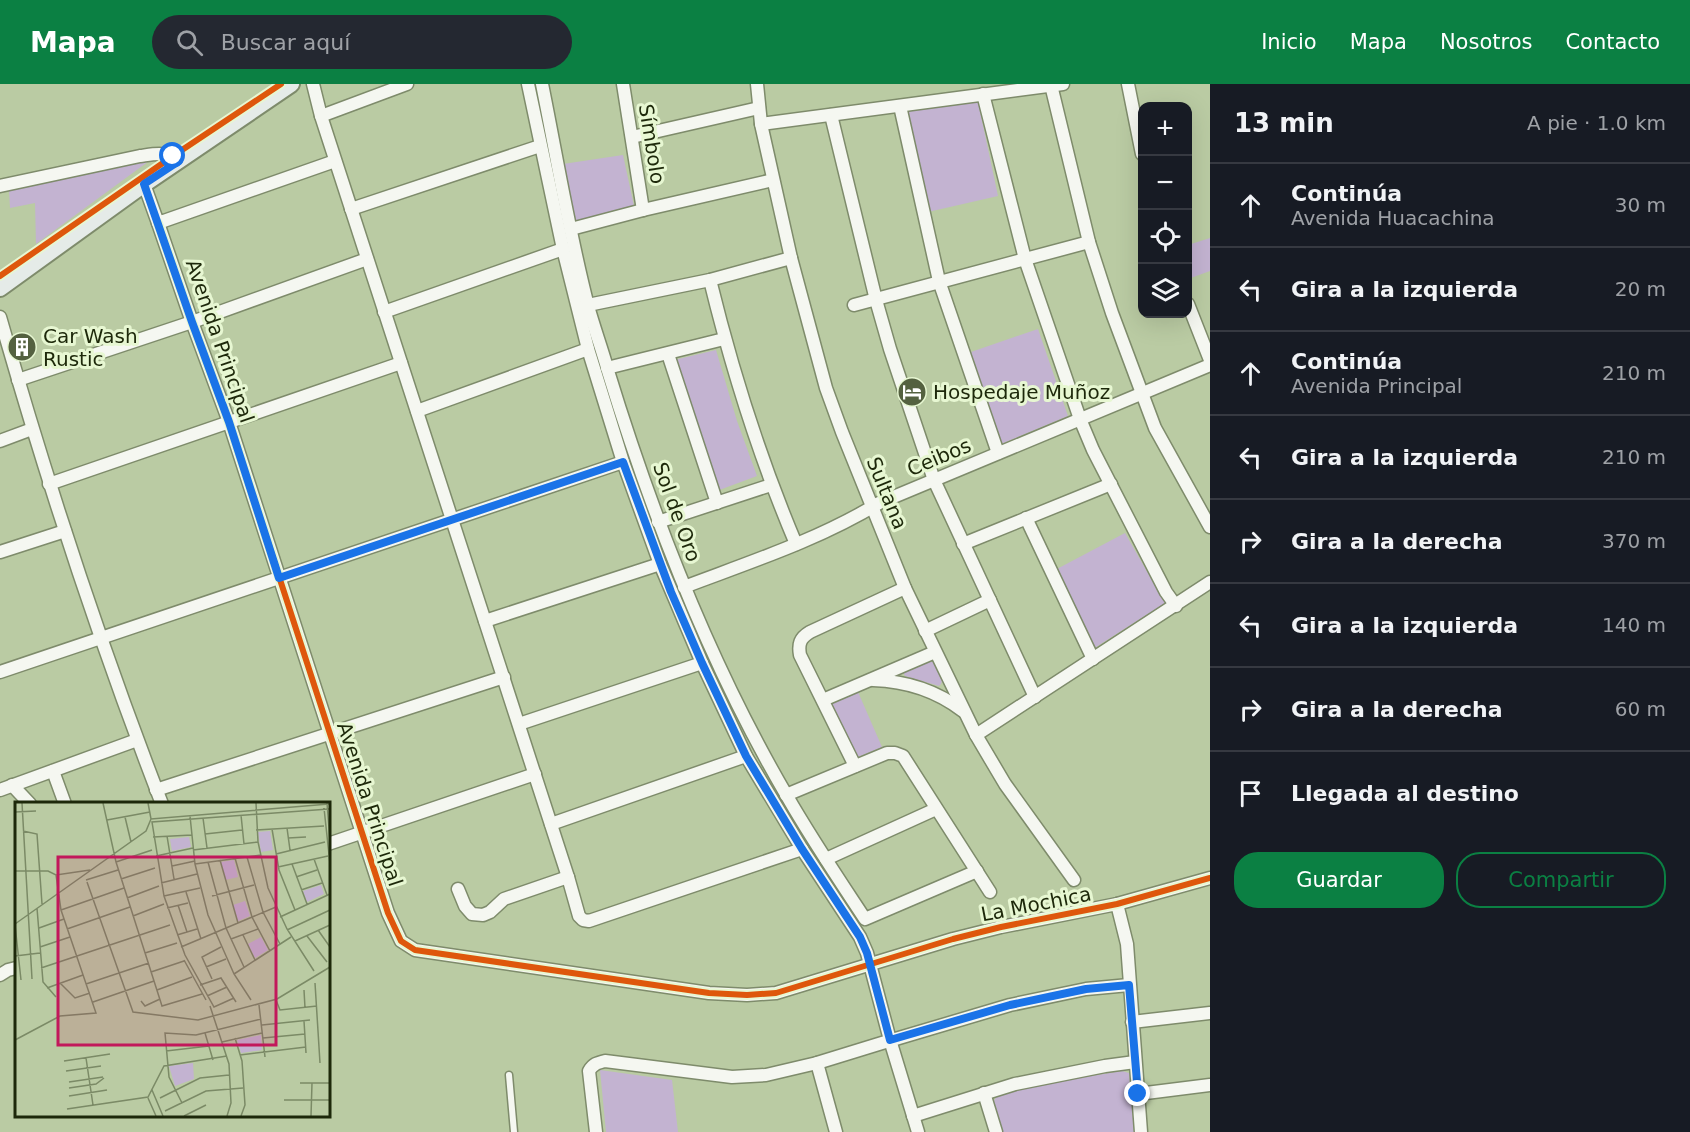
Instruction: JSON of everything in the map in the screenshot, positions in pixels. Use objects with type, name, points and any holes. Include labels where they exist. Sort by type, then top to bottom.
[{"type":"main road","points":[[0,288],[144,184],[291,84]]},
{"type":"street","points":[[313,84],[335,161],[504,677],[579,916],[589,921],[802,849]]},
{"type":"street","points":[[321,116],[407,84]]},
{"type":"street","points":[[528,84],[563,249],[588,349],[623,462],[660,564],[702,663],[746,756],[802,849],[860,937],[870,964],[918,1132]]},
{"type":"street","name":"Sol de Oro","points":[[542,84],[588,305],[625,426],[658,522],[715,659],[786,795],[865,919],[977,871]]},
{"type":"street","name":"Símbolo","points":[[623,84],[643,210]]},
{"type":"street","name":"Sultana","points":[[757,84],[761,124],[790,258],[834,411],[872,507],[905,588],[976,735],[1005,784],[1074,880]]},
{"type":"street","points":[[1128,84],[1138,131]]},
{"type":"street","points":[[761,124],[1057,85],[1089,242],[1112,314],[1155,428],[1210,526]]},
{"type":"street","points":[[983,94],[1025,259],[1080,419],[1093,450],[1166,592],[1176,606]]},
{"type":"street","points":[[900,106],[939,282],[998,453]]},
{"type":"street","points":[[632,137],[759,108]]},
{"type":"street","points":[[831,115],[876,300],[934,480],[1035,697]]},
{"type":"street","points":[[351,209],[540,146]]},
{"type":"street","points":[[0,186],[140,156],[162,153],[173,156],[179,161]]},
{"type":"street","points":[[158,223],[335,161]]},
{"type":"street","points":[[571,229],[773,180]]},
{"type":"street","name":"Avenida Principal","points":[[144,184],[229,422],[388,913],[402,941],[415,950],[709,993],[747,995],[776,993],[870,964]]},
{"type":"street","points":[[854,305],[1089,242]]},
{"type":"street","points":[[384,312],[563,249]]},
{"type":"street","points":[[588,305],[710,280],[790,258]]},
{"type":"street","points":[[18,380],[192,322],[367,259]]},
{"type":"street","points":[[710,280],[724,339],[771,485],[796,544]]},
{"type":"street","points":[[1192,314],[1210,360]]},
{"type":"street","points":[[0,317],[32,429],[65,531],[101,638],[161,802]]},
{"type":"street","points":[[608,368],[724,339]]},
{"type":"street","points":[[417,411],[588,349]]},
{"type":"street","points":[[668,354],[717,503]]},
{"type":"street","points":[[50,484],[401,363]]},
{"type":"street","name":"Ceibos","points":[[684,587],[796,544],[934,480],[1210,365]]},
{"type":"street","points":[[0,441],[32,429]]},
{"type":"street","points":[[0,672],[623,462]]},
{"type":"street","points":[[963,544],[1111,484]]},
{"type":"street","points":[[658,522],[771,485]]},
{"type":"street","points":[[1026,518],[1093,659]]},
{"type":"street","points":[[0,552],[65,531]]},
{"type":"street","points":[[485,621],[660,564]]},
{"type":"street","points":[[976,735],[1210,582]]},
{"type":"street","points":[[855,766],[800,655],[800,640],[810,632],[905,588]]},
{"type":"street","points":[[925,631],[990,600]]},
{"type":"street","points":[[823,700],[935,652]]},
{"type":"street","points":[[519,724],[702,663]]},
{"type":"street","points":[[156,790],[504,677]]},
{"type":"street","points":[[869,680],[891,681],[918,687],[941,697],[965,713]]},
{"type":"street","points":[[0,790],[138,740]]},
{"type":"street","points":[[786,795],[887,753],[903,756],[990,892]]},
{"type":"street","points":[[551,824],[746,756]]},
{"type":"street","points":[[53,771],[64,802]]},
{"type":"street","points":[[330,843],[535,774]]},
{"type":"street","points":[[12,785],[28,802]]},
{"type":"street","points":[[826,859],[936,809]]},
{"type":"street","points":[[458,889],[465,906],[472,914],[483,915],[490,912],[504,899],[568,877]]},
{"type":"street","name":"La Mochica","points":[[870,964],[991,929],[1117,904],[1210,880]]},
{"type":"street","points":[[1117,904],[1127,944],[1141,1132]]},
{"type":"street","points":[[0,975],[15,968]]},
{"type":"street","points":[[596,1132],[589,1071],[597,1063],[605,1061],[732,1077],[766,1075],[817,1063],[1010,1005],[1086,989],[1129,985]]},
{"type":"street","points":[[1132,1022],[1210,1013]]},
{"type":"street","points":[[913,1116],[1016,1084],[1135,1062]]},
{"type":"street","points":[[817,1063],[836,1132]]},
{"type":"street","points":[[1138,1094],[1210,1086]]},
{"type":"street","points":[[984,1093],[996,1132]]},
{"type":"lane","points":[[509,1075],[514,1132]]},
{"type":"shaded area","points":[[978,102],[998,196],[928,212],[905,112]]},
{"type":"shaded area","points":[[623,155],[634,206],[576,221],[563,164]]},
{"type":"shaded area","points":[[149,161],[36,244],[35,203],[10,208],[9,190]]},
{"type":"shaded area","points":[[1210,238],[1210,271],[1192,278],[1192,264],[1192,244]]},
{"type":"shaded area","points":[[1038,329],[1068,416],[1001,444],[971,352]]},
{"type":"shaded area","points":[[716,350],[737,421],[757,476],[714,492],[670,361]]},
{"type":"shaded area","points":[[1125,533],[1165,603],[1093,649],[1055,570]]},
{"type":"shaded area","points":[[928,661],[933,662],[942,681],[939,686],[905,676],[905,671]]},
{"type":"shaded area","points":[[858,692],[882,747],[858,757],[830,705]]},
{"type":"shaded area","points":[[600,1070],[672,1080],[678,1132],[606,1132]]},
{"type":"shaded area","points":[[1122,1071],[1129,1073],[1134,1132],[1002,1132],[993,1103],[997,1095],[1053,1082]]},
{"type":"cycle path","points":[[0,276],[281,84]]},
{"type":"cycle path","points":[[158,223],[229,422],[388,913],[401,941],[415,950],[709,993],[747,995],[776,993],[953,939],[1117,904],[1210,878]]},
{"type":"place","name":"Car Wash Rustic","points":[[22,347]]},
{"type":"place","name":"Hospedaje Muñoz","points":[[912,392]]},
{"type":"route","points":[[173,156],[179,161],[144,184],[229,422],[279,578],[623,462],[671,592],[746,756],[802,849],[860,937],[867,953],[890,1040],[1010,1005],[1086,989],[1129,985],[1138,1094]]}]
